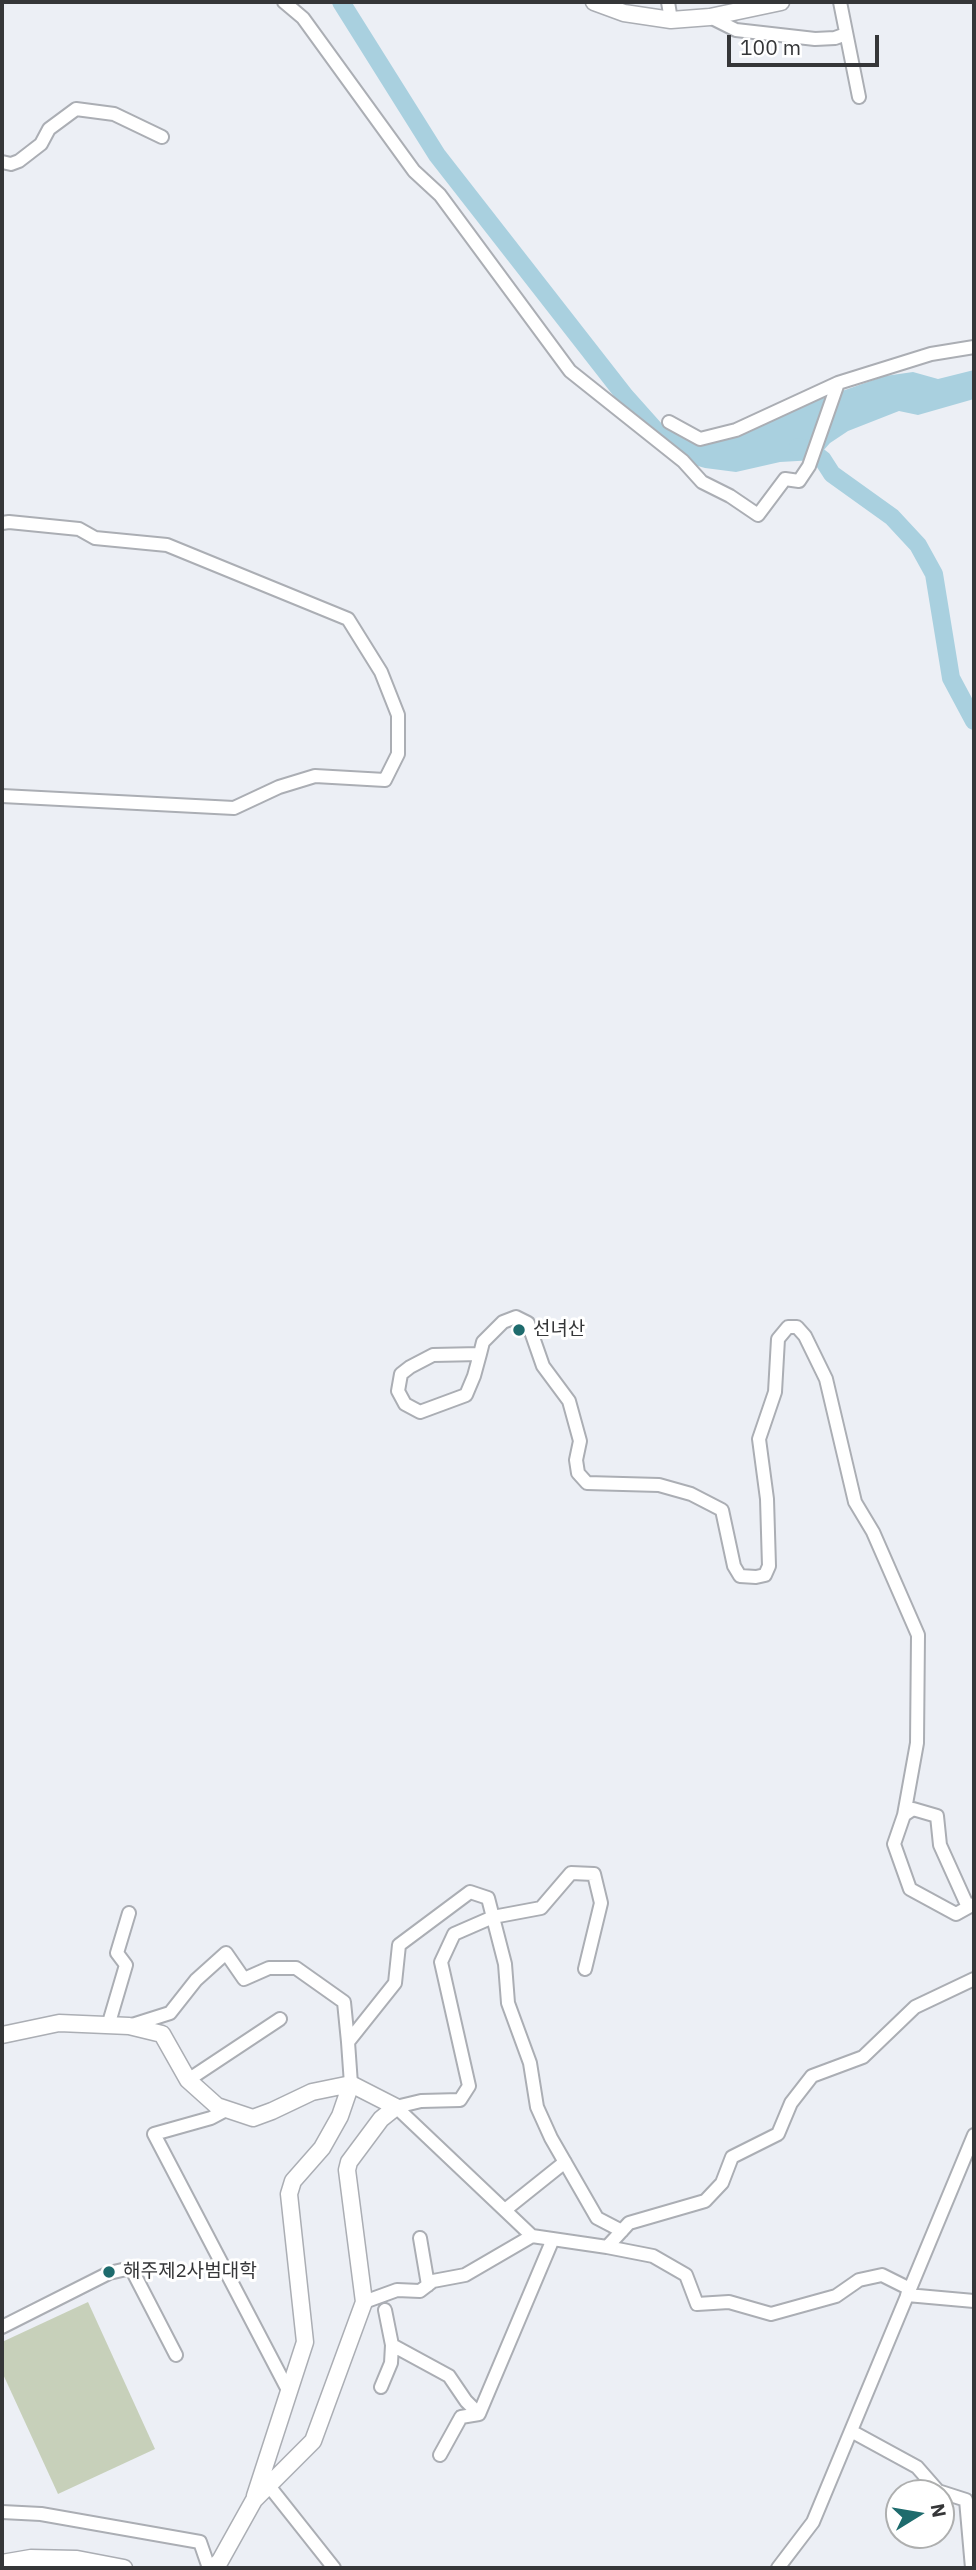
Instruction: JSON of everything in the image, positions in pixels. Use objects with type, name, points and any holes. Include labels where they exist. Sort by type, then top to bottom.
[{"type":"street","points":[[284,2],[303,18],[414,171],[440,195],[570,371],[683,461],[702,482],[730,496],[758,515],[785,479],[799,481],[809,465],[837,387]]},
{"type":"street","points":[[594,2],[624,13],[671,20],[710,18],[781,2]]},
{"type":"street","points":[[668,2],[671,20]]},
{"type":"street","points":[[840,2],[859,97]]},
{"type":"street","points":[[710,18],[736,30],[815,39],[835,38],[846,34]]},
{"type":"street","points":[[2,162],[11,164],[19,161],[41,144],[49,129],[76,108],[114,114],[162,137]]},
{"type":"street","points":[[669,422],[700,439],[736,430],[837,387],[931,354],[974,347]]},
{"type":"street","points":[[2,523],[79,529],[96,538],[167,545],[348,619],[381,673],[398,715],[398,754],[385,780],[315,776],[279,787],[234,808],[2,796]]},
{"type":"street","points":[[480,1354],[433,1355],[410,1367],[401,1374],[398,1391],[405,1404],[420,1412],[466,1395],[474,1376],[480,1354],[483,1342],[503,1322],[516,1317],[528,1324],[543,1366],[569,1401],[580,1441],[576,1461],[578,1473],[587,1483],[659,1485],[691,1494],[722,1510],[734,1566],[740,1576],[756,1577],[765,1575],[769,1566],[767,1499],[760,1439],[775,1392],[778,1339],[788,1327],[797,1328],[805,1336],[826,1379],[855,1502],[873,1532],[918,1634],[917,1743],[904,1815],[894,1844],[909,1889],[956,1914],[971,1906],[940,1845],[937,1816],[913,1810],[904,1815]]},
{"type":"street","points":[[254,2500],[313,2441],[364,2302],[347,2170],[349,2162],[381,2119],[396,2107],[421,2101],[460,2101],[469,2086],[441,1962],[454,1934],[493,1917],[541,1908],[571,1873],[594,1874],[601,1903],[585,1969]]},
{"type":"street","points":[[348,2042],[395,1983],[399,1945],[470,1892],[488,1898],[505,1964],[509,2003],[530,2063],[537,2107],[597,2218],[622,2231]]},
{"type":"street","points":[[108,2026],[126,1965],[117,1953],[129,1913]]},
{"type":"street","points":[[2,2512],[41,2514],[200,2542],[211,2568],[220,2561],[254,2500],[305,2342],[289,2194],[293,2181],[322,2148],[340,2116],[351,2084],[344,2002],[296,1968],[269,1968],[244,1979],[226,1953],[196,1980],[170,2013],[129,2026]]},
{"type":"street","points":[[607,2247],[629,2223],[705,2201],[722,2183],[732,2157],[778,2134],[791,2104],[812,2076],[863,2056],[915,2007],[974,1979]]},
{"type":"street","points":[[188,2080],[280,2019]]},
{"type":"street","points":[[2,2035],[58,2023],[129,2026],[162,2034],[188,2080],[217,2106],[253,2118],[312,2092],[351,2084],[396,2107],[532,2236],[653,2256],[686,2275],[697,2304],[729,2302],[771,2314],[836,2296],[859,2280],[882,2274],[909,2292],[974,2301]]},
{"type":"street","points":[[228,2109],[211,2118],[154,2134],[289,2392]]},
{"type":"street","points":[[778,2568],[813,2522],[974,2135]]},
{"type":"street","points":[[505,2210],[565,2162]]},
{"type":"street","points":[[364,2302],[397,2290],[420,2291],[433,2281],[465,2275],[532,2236]]},
{"type":"street","points":[[420,2238],[428,2285]]},
{"type":"street","points":[[479,2414],[553,2239]]},
{"type":"street","points":[[2,2327],[108,2273],[131,2267],[176,2355]]},
{"type":"street","points":[[381,2387],[391,2363],[392,2345],[384,2310]]},
{"type":"street","points":[[392,2345],[449,2376],[466,2401],[479,2414]]},
{"type":"street","points":[[440,2455],[461,2417],[479,2414]]},
{"type":"street","points":[[850,2431],[917,2467],[939,2491],[966,2500],[972,2568]]},
{"type":"street","points":[[269,2486],[334,2568]]},
{"type":"street","points":[[2,2563],[31,2558],[77,2559],[124,2568]]},
{"type":"green space","points":[[88,2302],[155,2449],[58,2494],[2,2372],[2,2342]]},
{"type":"water","points":[[974,370],[974,399],[918,415],[899,411],[848,431],[830,443],[815,460],[780,462],[736,472],[705,468],[691,464],[658,433],[705,443],[739,436],[799,406],[885,376],[913,372],[938,379]]},
{"type":"waterway","points":[[341,2],[437,155],[625,396],[658,433],[678,446]]},
{"type":"waterway","points":[[798,447],[810,450],[823,460],[832,474],[892,517],[918,545],[934,574],[951,678],[974,721]]},
{"type":"place","name":"선녀산","points":[[519,1330]]},
{"type":"place","name":"해주제2사범대학","points":[[109,2272]]}]
